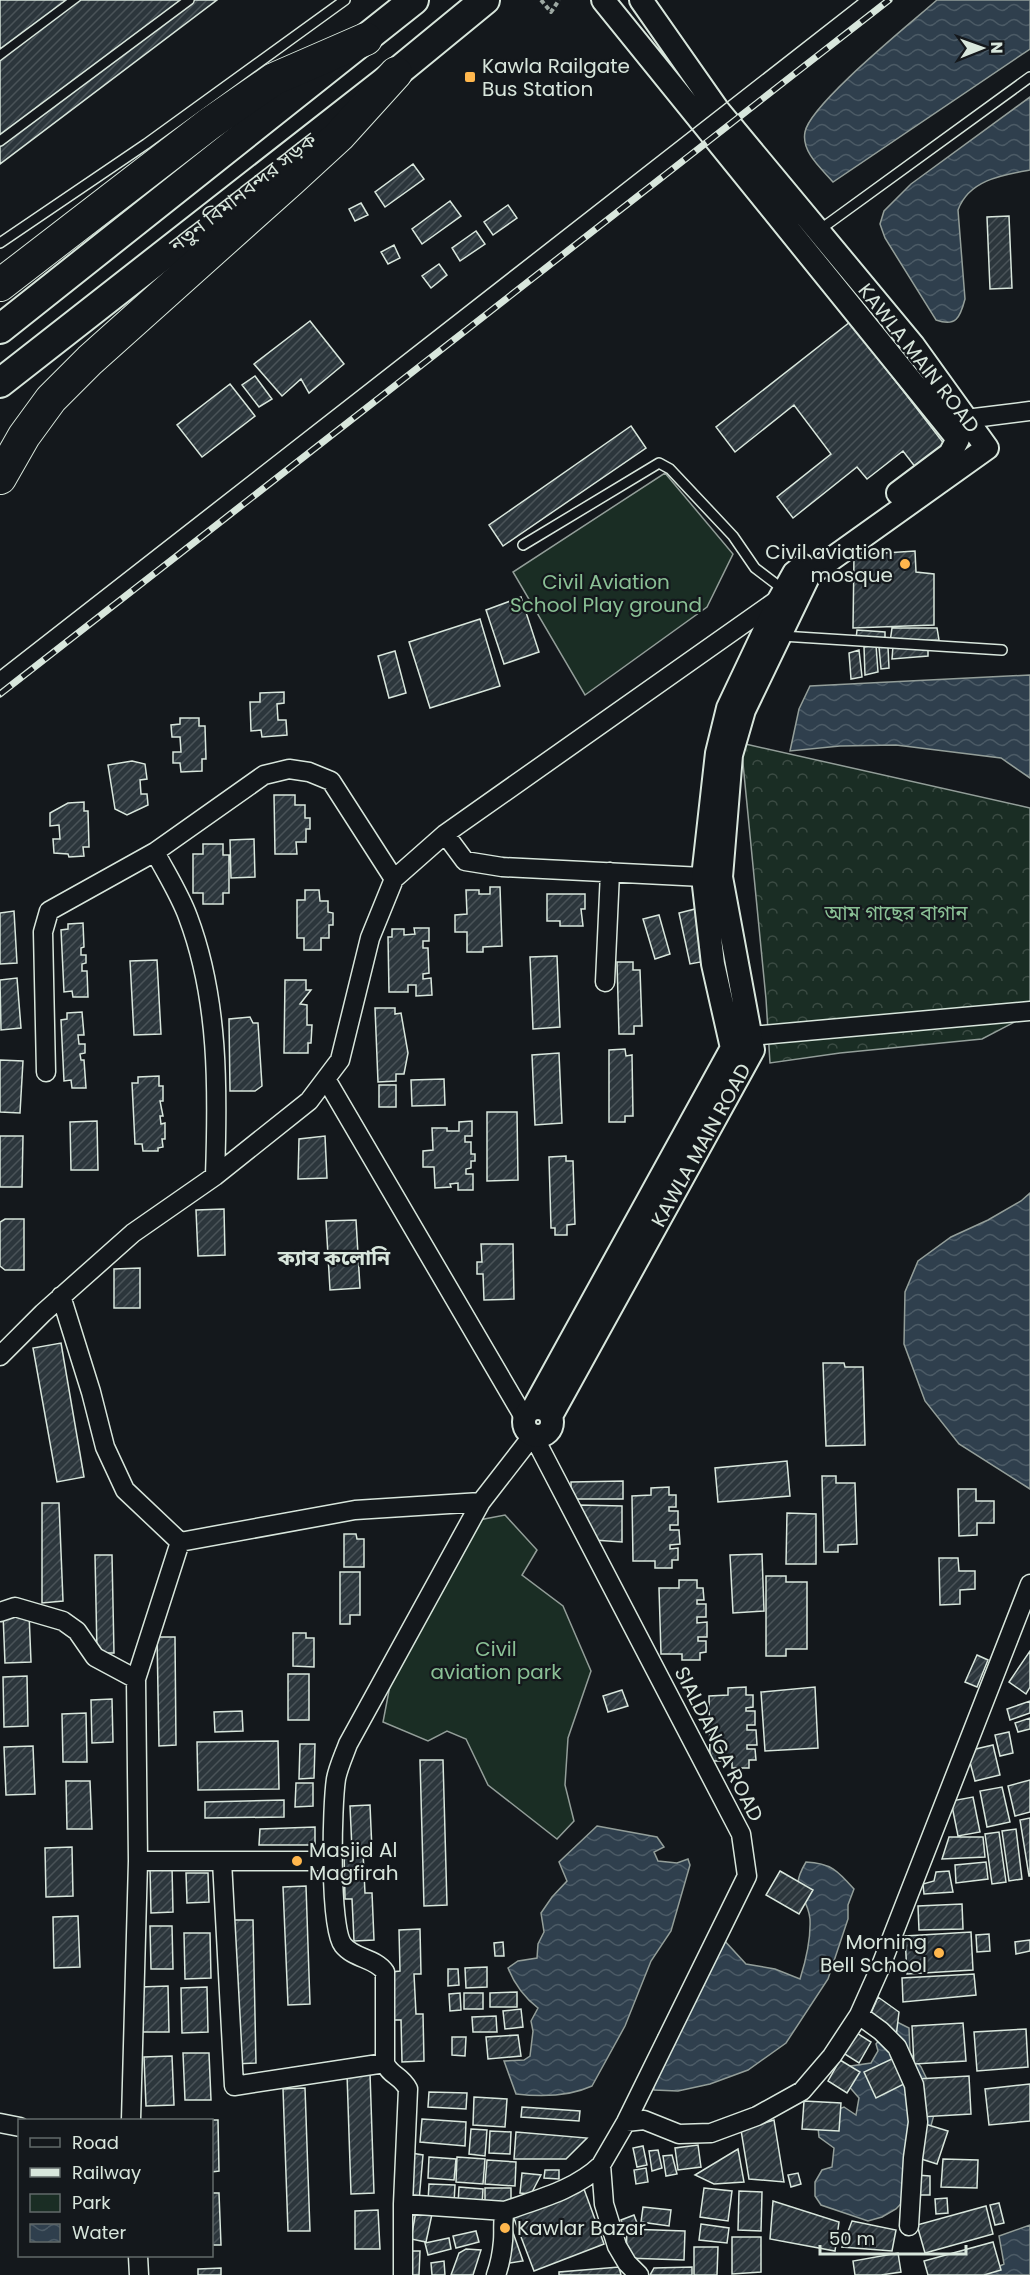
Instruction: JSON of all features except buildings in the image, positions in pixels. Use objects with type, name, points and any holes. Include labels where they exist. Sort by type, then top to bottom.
[{"type":"highway","points":[[0,329],[414,0]]},
{"type":"highway","name":"নতুন বিমানবন্দর সড়ক","points":[[0,383],[396,73],[485,0]]},
{"type":"highway","points":[[0,285],[209,124],[274,79],[366,39]]},
{"type":"highway","points":[[0,478],[24,436],[51,399],[90,360],[339,136],[396,73]]},
{"type":"street","name":"KAWLA MAIN ROAD","points":[[535,1420],[732,1048],[713,964],[703,877],[717,753],[728,708],[794,573],[950,454],[958,439],[603,0]]},
{"type":"street","name":"KAWLA MAIN ROAD","points":[[535,1420],[753,1050],[721,878],[731,755],[744,710],[809,575],[987,448],[913,345],[718,110],[641,0]]},
{"type":"street","points":[[966,419],[1030,411]]},
{"type":"street","points":[[0,1356],[61,1296],[133,1233],[215,1176],[309,1101],[339,1060],[370,938],[394,879],[445,834],[782,594]]},
{"type":"street","points":[[46,1072],[43,932],[49,911],[155,852],[264,775],[289,769],[309,772],[331,781],[394,879]]},
{"type":"street","points":[[445,834],[465,861],[502,867],[703,877]]},
{"type":"street","points":[[68,901],[155,852],[188,916],[204,970],[214,1047],[217,1124],[215,1176]]},
{"type":"street","points":[[605,982],[609,872]]},
{"type":"street","points":[[750,1036],[1030,1011]]},
{"type":"street","name":"SIALDANGA ROAD","points":[[326,1079],[535,1420],[741,1834],[747,1876],[626,2122],[601,2165]]},
{"type":"street","points":[[61,1296],[91,1392],[105,1447],[125,1490],[180,1542]]},
{"type":"street","points":[[403,2275],[403,2204],[408,2089],[403,2080],[387,2071],[385,2063],[385,1972],[380,1966],[352,1954],[341,1943],[331,1861],[336,1779],[348,1744],[481,1502],[535,1420]]},
{"type":"street","points":[[180,1542],[355,1510],[481,1502]]},
{"type":"street","points":[[131,2119],[138,1861],[136,1679],[180,1542]]},
{"type":"street","points":[[626,2122],[644,2120],[678,2134],[695,2135],[728,2128],[757,2116],[802,2091],[832,2056],[859,2015],[919,1871],[1030,1584]]},
{"type":"street","points":[[0,1612],[15,1607],[63,1621],[77,1631],[95,1657],[136,1679]]},
{"type":"street","points":[[138,1861],[331,1861]]},
{"type":"street","points":[[222,1861],[234,2086],[385,2063]]},
{"type":"street","points":[[859,2015],[881,2031],[897,2047],[914,2085],[918,2122],[913,2158],[909,2226]]},
{"type":"street","points":[[0,2123],[18,2127]]},
{"type":"street","points":[[403,2204],[505,2211],[562,2190],[588,2177],[601,2165]]},
{"type":"street","points":[[601,2165],[604,2204],[617,2246],[627,2263],[639,2275]]},
{"type":"street","points":[[496,2275],[501,2258],[502,2222],[505,2211]]},
{"type":"street","points":[[138,2257],[139,2275]]},
{"type":"lane","points":[[0,141],[189,0]]},
{"type":"lane","points":[[0,243],[146,144],[345,0]]},
{"type":"lane","points":[[818,231],[1030,77]]},
{"type":"lane","points":[[523,545],[659,463],[670,469],[733,536],[754,568],[782,594]]},
{"type":"lane","points":[[780,635],[1002,650]]},
{"type":"path","points":[[540,0],[551,12],[559,0]]},
{"type":"green space","name":"Civil Aviation School Play ground","points":[[665,473],[733,554],[707,607],[585,695],[513,572]]},
{"type":"green space","name":"আম গাছের বাগান","points":[[741,743],[1030,808],[1030,1014],[982,1039],[840,1053],[770,1063]]},
{"type":"green space","name":"Civil aviation park","points":[[505,1515],[537,1550],[522,1575],[563,1606],[591,1671],[568,1738],[565,1785],[574,1821],[557,1839],[488,1785],[466,1739],[447,1731],[428,1741],[383,1722],[392,1675],[479,1520]]},
{"type":"water","points":[[937,0],[1030,0],[1030,49],[833,182],[813,160],[806,146],[805,132],[811,119],[842,84]]},
{"type":"water","points":[[1030,97],[1030,170],[1008,174],[978,185],[963,200],[958,210],[965,299],[956,319],[948,322],[936,320],[885,238],[880,224],[884,211],[911,184]]},
{"type":"water","points":[[1030,675],[1030,778],[1001,758],[896,745],[840,746],[790,751],[799,709],[810,686]]},
{"type":"water","points":[[1030,1193],[1030,1489],[959,1444],[925,1401],[904,1344],[905,1292],[918,1261],[951,1237],[988,1220],[1021,1201]]},
{"type":"water","points":[[597,1826],[657,1837],[664,1847],[654,1852],[658,1861],[677,1863],[688,1859],[690,1865],[671,1931],[651,1961],[625,2026],[592,2086],[583,2090],[554,2095],[516,2094],[504,2061],[524,2060],[530,2056],[533,2031],[531,2021],[538,2008],[520,1990],[508,1968],[518,1961],[537,1958],[538,1944],[544,1932],[541,1913],[567,1881],[559,1862]]},
{"type":"water","points":[[806,1862],[828,1866],[854,1889],[848,1905],[848,1919],[828,1979],[786,2043],[748,2070],[710,2084],[678,2091],[654,2090],[651,2067],[658,2035],[680,2005],[722,1938],[746,1964],[775,1969],[800,1979],[808,1949],[810,1927],[808,1910],[798,1887],[798,1880]]},
{"type":"water","points":[[897,2022],[909,2028],[910,2053],[921,2067],[933,2092],[935,2111],[913,2191],[896,2209],[882,2217],[868,2221],[821,2205],[815,2196],[815,2182],[822,2170],[832,2167],[834,2148],[819,2137],[817,2117],[844,2107],[856,2115],[859,2098],[846,2083],[844,2067],[871,2063],[878,2051],[876,2044]]},
{"type":"water","points":[[1030,2225],[1030,2275],[982,2275],[1004,2264],[999,2236]]},
{"type":"tram line","points":[[0,670],[858,0]]},
{"type":"railway","points":[[0,694],[889,0]]},
{"type":"place","name":"Kawla Railgate Bus Station","points":[[470,77]]},
{"type":"place","name":"Civil aviation mosque","points":[[905,564]]},
{"type":"place","name":"Masjid Al Magfirah","points":[[297,1861]]},
{"type":"place","name":"Morning Bell School","points":[[939,1953]]},
{"type":"place","name":"Kawlar Bazar","points":[[505,2228]]},
{"type":"district","name":"ক্যাব কলোনি","points":[[334,1258]]}]
